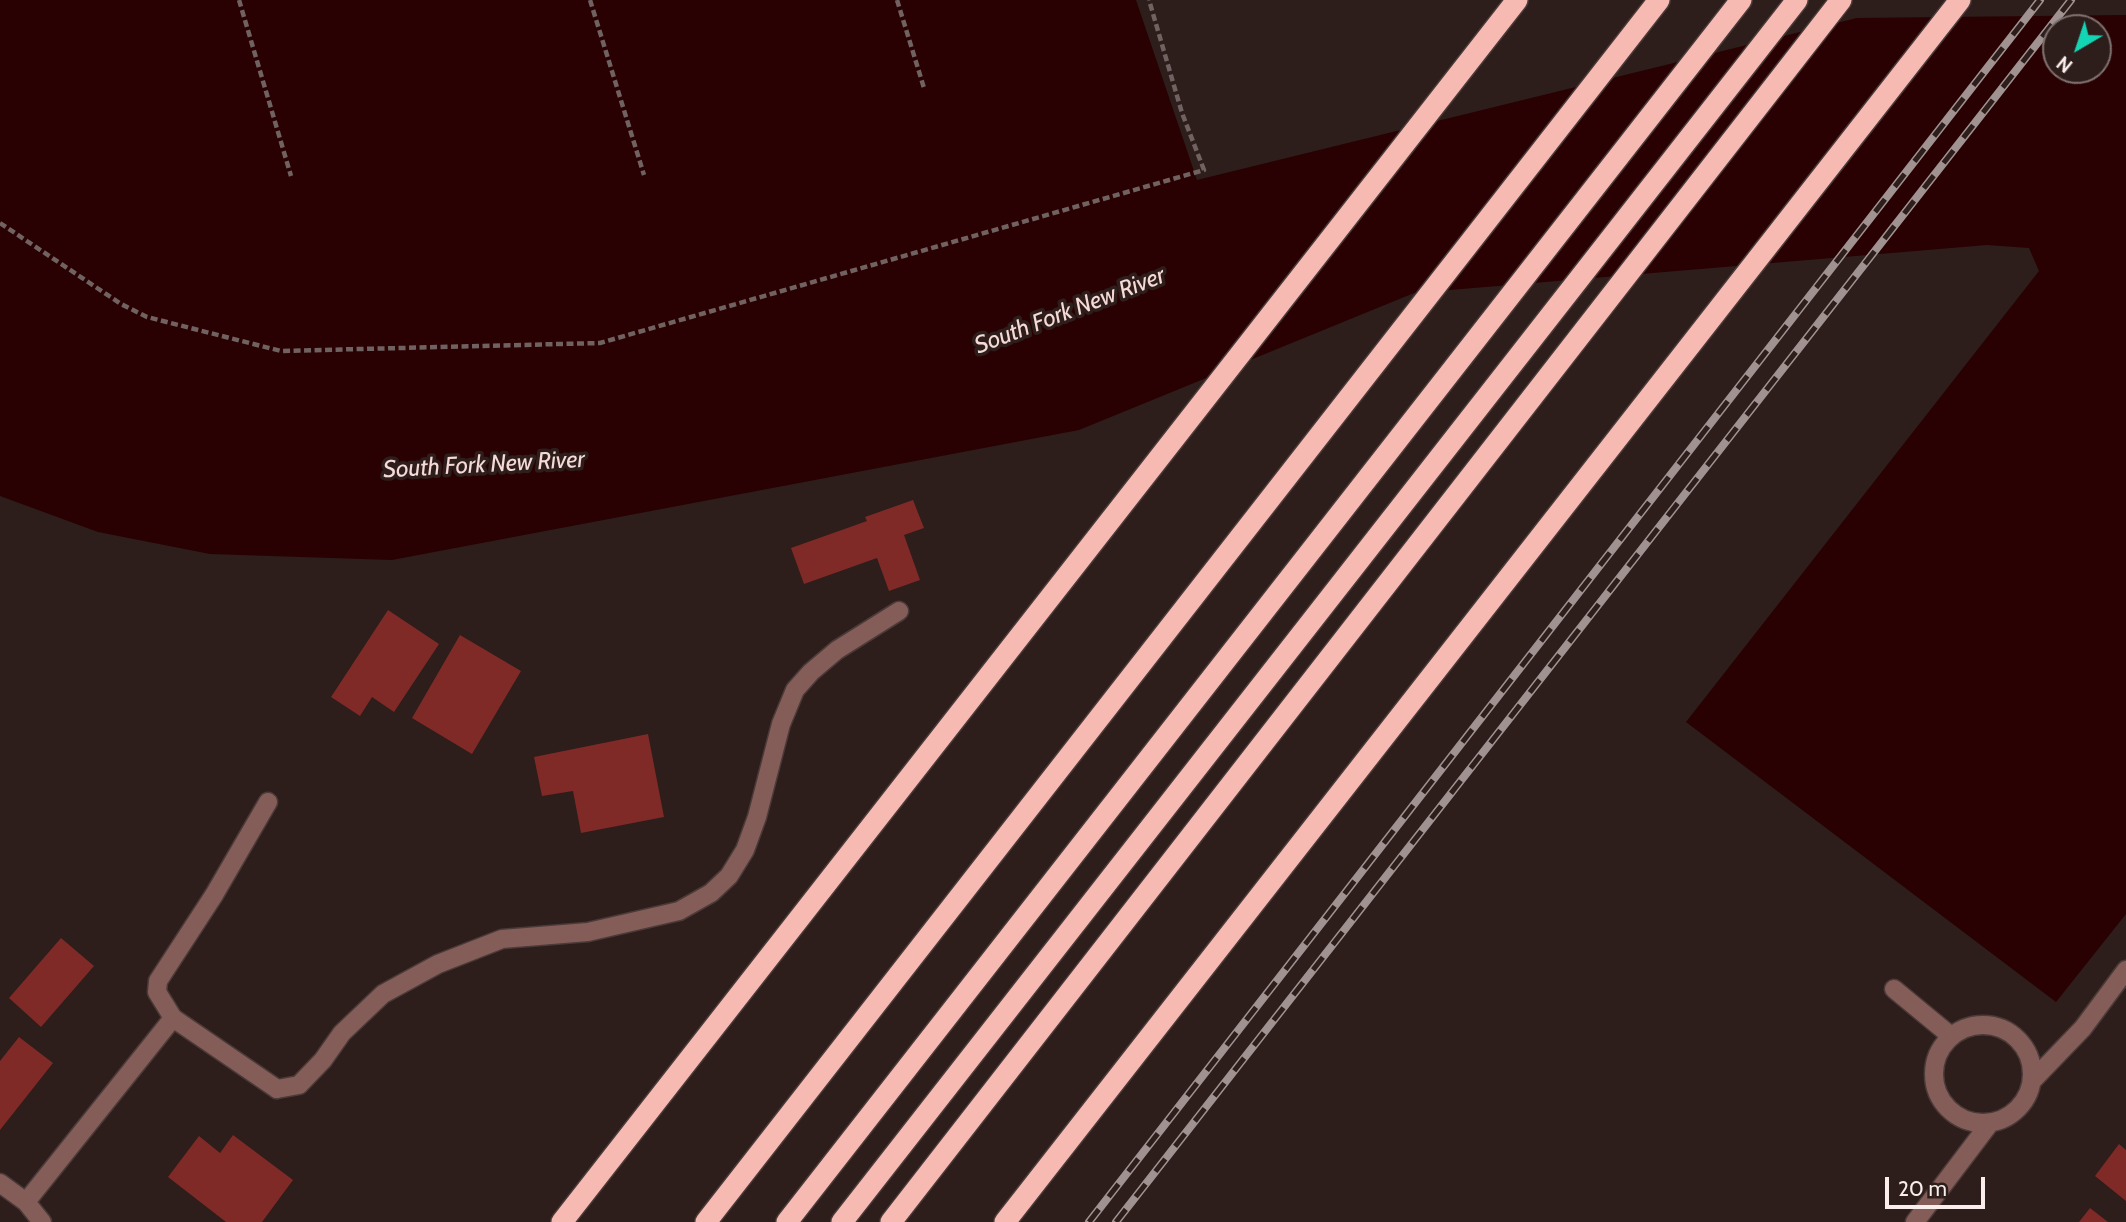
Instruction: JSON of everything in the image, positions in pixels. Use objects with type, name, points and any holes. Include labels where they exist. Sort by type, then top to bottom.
[{"type":"highway","points":[[562,1222],[1517,0]]},
{"type":"highway","points":[[706,1222],[1659,0]]},
{"type":"highway","points":[[787,1222],[1741,0]]},
{"type":"highway","points":[[842,1222],[1797,0]]},
{"type":"highway","points":[[891,1222],[1841,0]]},
{"type":"highway","points":[[1005,1222],[1960,0]]},
{"type":"street","points":[[268,802],[214,895],[158,981],[157,992],[173,1018],[277,1089],[299,1085],[323,1060],[342,1033],[383,994],[438,964],[502,939],[588,932],[679,911],[710,893],[729,876],[746,850],[781,724],[795,690],[837,650],[899,611]]},
{"type":"street","points":[[2032,1081],[2083,1028],[2126,971]]},
{"type":"street","points":[[1894,989],[1951,1036]]},
{"type":"street","points":[[26,1202],[173,1018]]},
{"type":"street","points":[[1970,1026],[2002,1028],[2016,1037],[2026,1049],[2032,1081],[2028,1096],[2018,1109],[2005,1118],[1990,1123],[1974,1123],[1958,1117],[1945,1107],[1937,1093],[1933,1076],[1935,1059],[1942,1044],[1970,1026]]},
{"type":"street","points":[[1915,1222],[1990,1123]]},
{"type":"street","points":[[0,1183],[26,1202],[42,1222]]},
{"type":"path","points":[[239,0],[290,176]]},
{"type":"path","points":[[590,0],[644,175]]},
{"type":"path","points":[[897,0],[924,88]]},
{"type":"path","points":[[0,223],[121,304],[147,317],[281,351],[600,343],[1204,170],[1182,113],[1149,0]]},
{"type":"water","name":"South Fork New River","points":[[0,0],[1136,0],[1197,180],[1857,18],[2042,16],[2042,84],[2112,84],[2112,15],[2126,15],[2126,914],[2056,1002],[1686,722],[2039,271],[2029,248],[1987,245],[1414,293],[1079,430],[392,560],[210,554],[98,532],[0,496]]},
{"type":"building","points":[[913,500],[924,528],[904,535],[920,580],[889,591],[877,558],[804,584],[791,548],[867,521],[865,517]]},
{"type":"building","points":[[388,610],[439,644],[394,712],[372,697],[360,716],[331,697]]},
{"type":"building","points":[[460,635],[521,671],[472,754],[412,718]]},
{"type":"building","points":[[648,734],[664,817],[581,833],[573,791],[542,796],[534,757]]},
{"type":"building","points":[[61,938],[94,966],[41,1027],[9,998]]},
{"type":"building","points":[[19,1037],[53,1063],[0,1130],[0,1061]]},
{"type":"building","points":[[233,1135],[293,1180],[262,1222],[226,1222],[168,1177],[199,1136],[220,1153]]},
{"type":"building","points":[[2119,1144],[2126,1150],[2126,1201],[2095,1176]]},
{"type":"building","points":[[2090,1208],[2108,1222],[2079,1222]]},
{"type":"railway","points":[[1089,1222],[2040,0]]},
{"type":"railway","points":[[1116,1222],[2071,0]]}]
